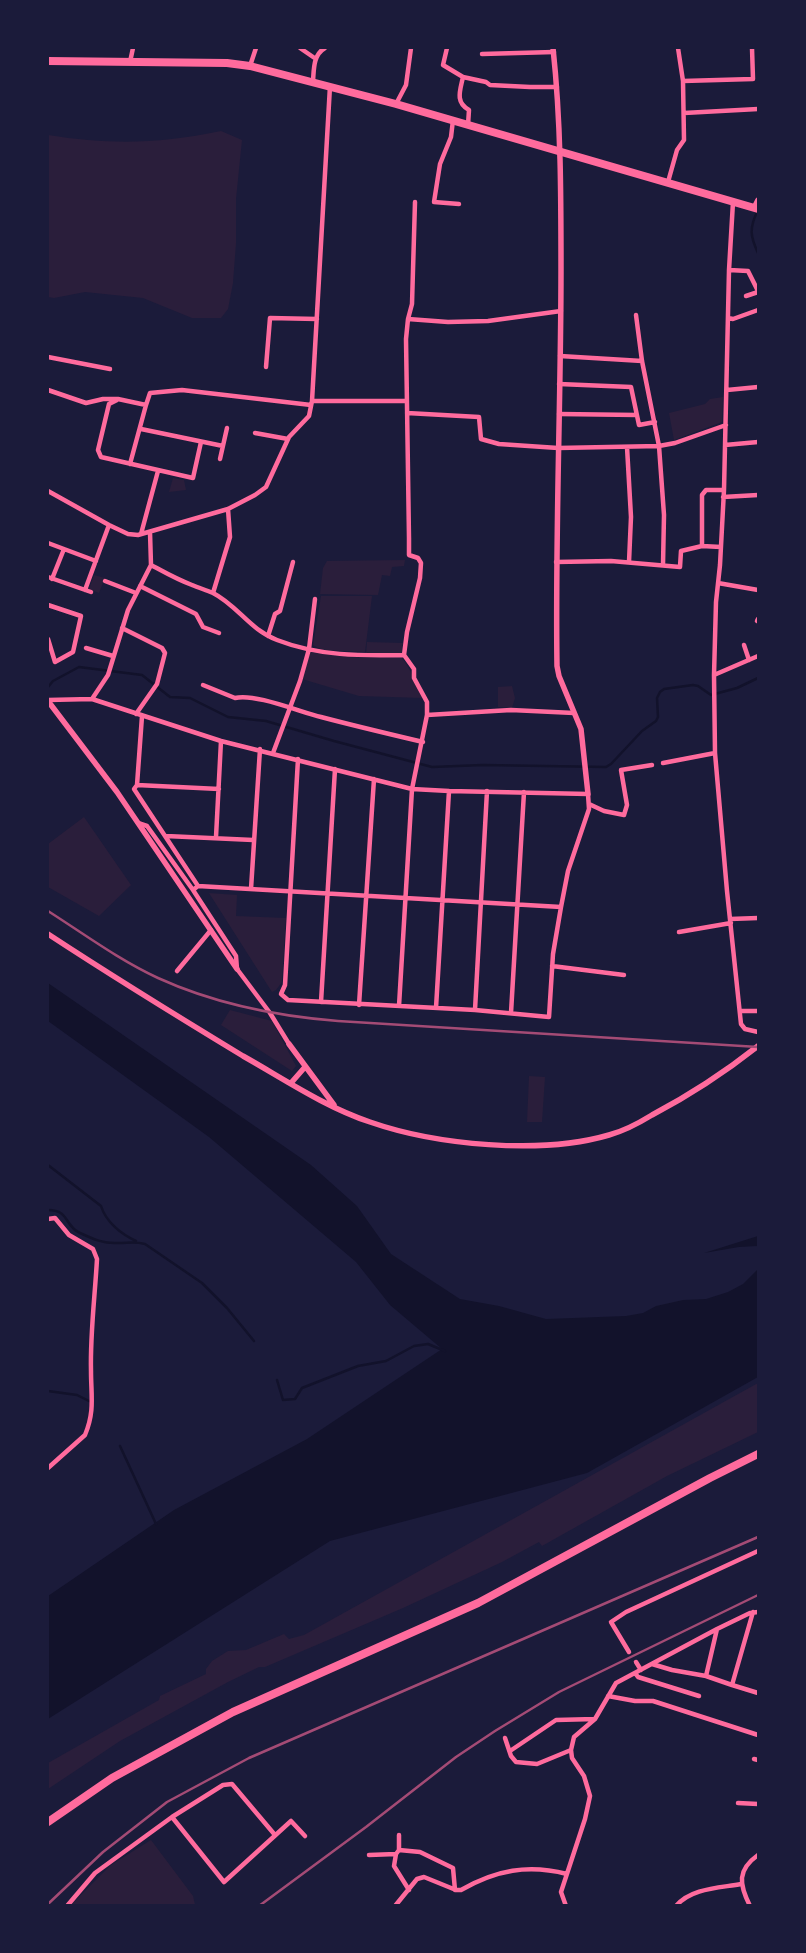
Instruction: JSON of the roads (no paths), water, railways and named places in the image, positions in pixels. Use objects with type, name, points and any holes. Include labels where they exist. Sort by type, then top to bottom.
[{"type":"highway","points":[[48,61],[226,63],[250,66],[396,104],[757,208]]},
{"type":"highway","points":[[48,1822],[112,1778],[233,1712],[478,1603],[758,1454]]},
{"type":"street","points":[[130,62],[133,48]]},
{"type":"street","points":[[250,66],[256,48]]},
{"type":"street","points":[[300,48],[316,58]]},
{"type":"street","points":[[313,81],[317,54],[324,48]]},
{"type":"street","points":[[396,104],[406,85],[411,48]]},
{"type":"street","points":[[447,48],[443,65],[463,77],[486,82],[490,85],[530,88],[557,87]]},
{"type":"street","points":[[668,182],[677,150],[684,140],[683,81],[678,48]]},
{"type":"street","points":[[683,81],[753,79],[752,48]]},
{"type":"street","points":[[298,759],[285,985],[281,994],[288,1000],[549,1016],[552,966],[568,870],[589,809],[581,729],[559,676],[558,666],[556,562],[561,311],[560,130],[554,50],[482,54]]},
{"type":"street","points":[[752,53],[758,53]]},
{"type":"street","points":[[463,77],[459,98],[462,106],[469,110],[468,125]]},
{"type":"street","points":[[48,491],[128,534],[141,534],[228,509],[255,496],[266,487],[288,439],[309,416],[312,403],[330,86]]},
{"type":"street","points":[[684,113],[758,109]]},
{"type":"street","points":[[453,120],[451,137],[440,164],[434,202],[459,204]]},
{"type":"street","points":[[757,208],[758,200]]},
{"type":"street","points":[[399,1006],[412,789],[427,715],[426,702],[414,678],[414,669],[404,655],[406,632],[420,578],[421,563],[418,558],[409,555],[406,339],[412,304],[415,202]]},
{"type":"street","points":[[733,202],[729,270],[724,490],[716,602],[714,675],[715,753],[741,1024],[745,1029],[758,1032]]},
{"type":"street","points":[[729,270],[748,271],[758,292],[746,296]]},
{"type":"street","points":[[728,318],[734,319],[758,310]]},
{"type":"street","points":[[408,319],[448,322],[488,321],[561,311]]},
{"type":"street","points":[[636,315],[642,361],[659,446],[664,515],[662,565]]},
{"type":"street","points":[[266,367],[270,318],[316,319]]},
{"type":"street","points":[[560,356],[642,361]]},
{"type":"street","points":[[48,357],[110,369]]},
{"type":"street","points":[[559,384],[631,387],[639,425],[655,422]]},
{"type":"street","points":[[726,390],[758,387]]},
{"type":"street","points":[[48,390],[86,403],[103,399],[118,399],[146,405]]},
{"type":"street","points":[[130,464],[150,393],[182,390],[312,403],[407,401]]},
{"type":"street","points":[[118,399],[109,404],[98,450],[101,457],[193,478],[201,442]]},
{"type":"street","points":[[407,413],[479,417],[481,439],[499,444],[558,448],[659,446],[676,443],[726,425]]},
{"type":"street","points":[[559,414],[637,415]]},
{"type":"street","points":[[140,428],[223,446]]},
{"type":"street","points":[[220,459],[227,428]]},
{"type":"street","points":[[256,433],[288,439]]},
{"type":"street","points":[[725,445],[758,442]]},
{"type":"street","points":[[627,447],[631,517],[629,562]]},
{"type":"street","points":[[141,534],[158,471]]},
{"type":"street","points":[[702,546],[702,495],[706,490],[724,490]]},
{"type":"street","points":[[723,497],[758,495]]},
{"type":"street","points":[[213,593],[230,537],[228,509]]},
{"type":"street","points":[[85,590],[109,525]]},
{"type":"street","points":[[92,699],[108,675],[128,610],[150,566],[150,532]]},
{"type":"street","points":[[48,542],[96,561]]},
{"type":"street","points":[[556,562],[629,562],[680,567],[681,551],[702,546],[721,547]]},
{"type":"street","points":[[64,548],[50,578],[92,592]]},
{"type":"street","points":[[268,636],[275,614],[280,611],[293,562]]},
{"type":"street","points":[[150,566],[213,593],[234,607],[247,622],[277,640],[320,652],[354,656],[404,655]]},
{"type":"street","points":[[105,581],[136,593]]},
{"type":"street","points":[[718,583],[758,590]]},
{"type":"street","points":[[140,586],[196,614],[203,627],[219,633]]},
{"type":"street","points":[[273,753],[309,649],[315,599]]},
{"type":"street","points":[[48,605],[81,616],[73,652],[55,662],[48,639]]},
{"type":"street","points":[[122,628],[162,648],[165,653],[156,684],[139,715],[137,785],[134,789],[198,886]]},
{"type":"street","points":[[744,645],[749,660]]},
{"type":"street","points":[[86,648],[113,656]]},
{"type":"street","points":[[714,675],[758,656]]},
{"type":"street","points":[[203,685],[235,698],[256,700],[423,742]]},
{"type":"street","points":[[48,701],[92,699],[221,741],[260,749],[412,789],[588,794]]},
{"type":"street","points":[[48,701],[119,791],[138,823],[237,969],[336,1108]]},
{"type":"street","points":[[427,715],[511,710],[574,713]]},
{"type":"street","points":[[216,838],[221,741]]},
{"type":"street","points":[[251,889],[260,749]]},
{"type":"street","points":[[663,763],[715,753]]},
{"type":"street","points":[[589,804],[604,811],[624,815],[627,805],[621,770],[652,765]]},
{"type":"street","points":[[321,1002],[335,769]]},
{"type":"street","points":[[359,1005],[374,779]]},
{"type":"street","points":[[137,785],[218,789]]},
{"type":"street","points":[[436,1008],[449,791]]},
{"type":"street","points":[[474,1010],[487,791]]},
{"type":"street","points":[[511,1013],[524,792]]},
{"type":"street","points":[[138,823],[147,826],[193,890],[236,956],[237,969]]},
{"type":"street","points":[[166,836],[253,840]]},
{"type":"street","points":[[193,890],[198,886],[561,907]]},
{"type":"street","points":[[679,932],[731,921],[758,918]]},
{"type":"street","points":[[177,970],[211,930]]},
{"type":"street","points":[[48,934],[136,991],[336,1108],[388,1128],[449,1140],[508,1145],[542,1144],[584,1140],[610,1135],[638,1123],[673,1104],[726,1071],[758,1046]]},
{"type":"street","points":[[552,966],[624,975]]},
{"type":"street","points":[[740,1011],[758,1011]]},
{"type":"street","points":[[291,1083],[305,1067]]},
{"type":"street","points":[[48,1219],[55,1218],[70,1235],[93,1249],[97,1259],[91,1371],[93,1400],[88,1428],[85,1435],[48,1468]]},
{"type":"street","points":[[629,1652],[611,1622],[626,1612],[758,1551]]},
{"type":"street","points":[[566,1906],[561,1892],[585,1819],[590,1796],[584,1776],[572,1758],[571,1750],[574,1737],[594,1719],[616,1683],[717,1629],[756,1612]]},
{"type":"street","points":[[732,1685],[756,1612]]},
{"type":"street","points":[[706,1676],[717,1629]]},
{"type":"street","points":[[636,1662],[641,1670]]},
{"type":"street","points":[[652,1664],[672,1670],[706,1676],[758,1693]]},
{"type":"street","points":[[635,1673],[638,1677],[699,1696]]},
{"type":"street","points":[[608,1696],[636,1701],[653,1701],[758,1735]]},
{"type":"street","points":[[510,1751],[556,1720],[594,1719]]},
{"type":"street","points":[[505,1738],[511,1756],[516,1762],[537,1764],[571,1750]]},
{"type":"street","points":[[67,1906],[95,1873],[172,1818],[223,1785],[232,1784],[275,1835]]},
{"type":"street","points":[[738,1803],[758,1804]]},
{"type":"street","points":[[172,1818],[224,1882],[291,1821],[305,1836]]},
{"type":"street","points":[[399,1835],[398,1852],[394,1866],[409,1890]]},
{"type":"street","points":[[369,1855],[420,1852],[452,1868],[454,1890]]},
{"type":"street","points":[[750,1906],[741,1884],[742,1873],[758,1855]]},
{"type":"street","points":[[395,1906],[417,1879],[424,1877],[454,1890],[462,1890],[493,1874],[548,1869],[567,1874]]},
{"type":"street","points":[[676,1906],[686,1897],[699,1892],[741,1884]]},
{"type":"waterway","points":[[758,210],[752,227],[753,242],[758,253]]},
{"type":"waterway","points":[[48,687],[53,681],[79,667],[142,675],[170,697],[190,698],[228,717],[266,721],[432,767],[483,765],[606,767],[642,731],[656,721],[658,717],[657,698],[664,689],[693,685],[698,686],[711,695],[737,688],[758,678]]},
{"type":"waterway","points":[[48,1165],[101,1206],[106,1217],[115,1227],[136,1241]]},
{"type":"waterway","points":[[48,1210],[64,1215],[75,1230],[94,1239],[108,1243],[135,1242],[145,1244],[202,1283],[227,1308],[254,1341]]},
{"type":"waterway","points":[[277,1380],[283,1400],[295,1399],[302,1388],[358,1366],[386,1361],[414,1346],[428,1344],[445,1351]]},
{"type":"waterway","points":[[48,1391],[77,1395],[89,1401]]},
{"type":"waterway","points":[[120,1446],[156,1524]]},
{"type":"railway","points":[[48,911],[116,955],[158,978],[223,1002],[268,1012],[338,1021],[758,1047]]},
{"type":"railway","points":[[48,1904],[103,1852],[167,1802],[249,1758],[758,1537]]},
{"type":"railway","points":[[259,1906],[366,1827],[456,1757],[495,1731],[559,1692],[758,1595]]}]
